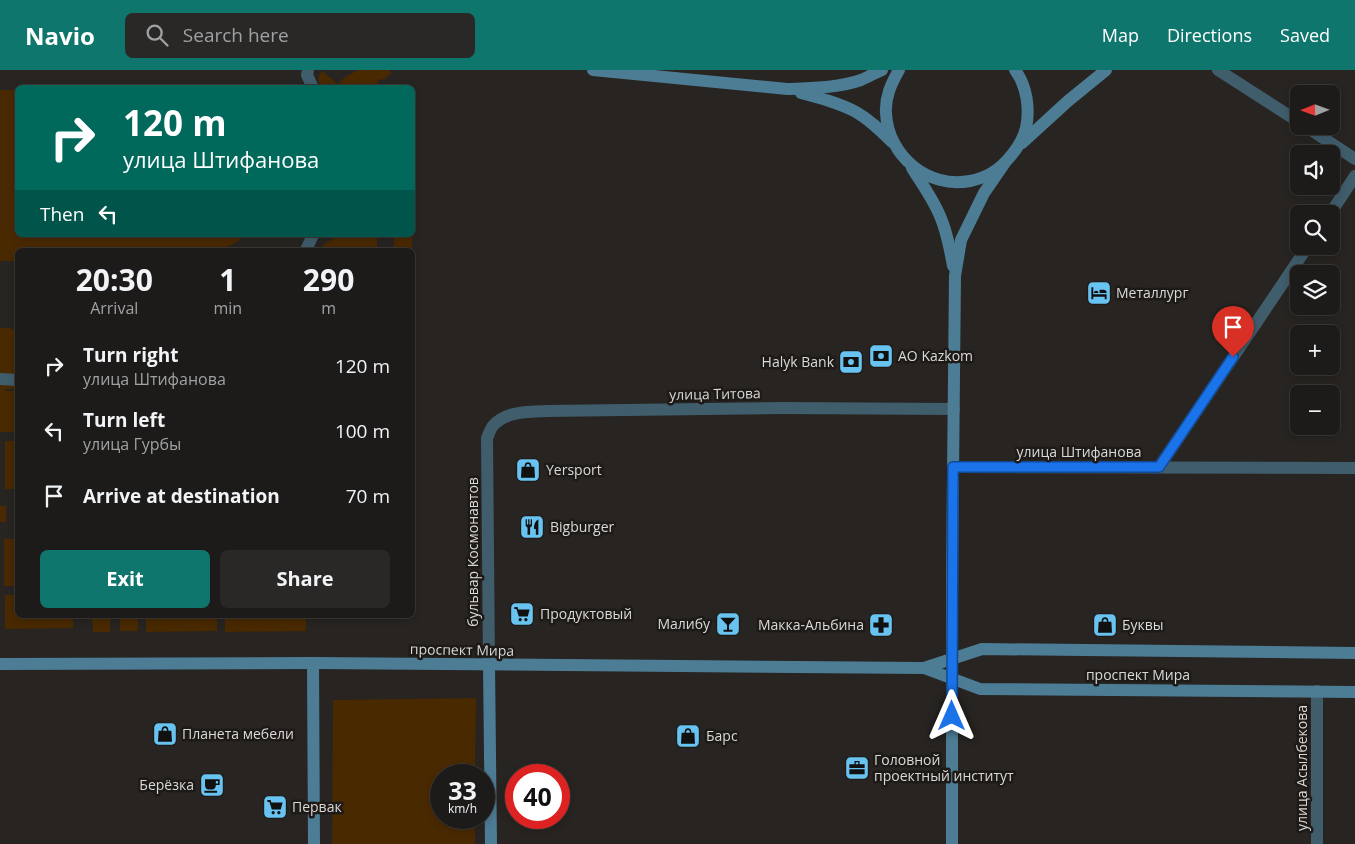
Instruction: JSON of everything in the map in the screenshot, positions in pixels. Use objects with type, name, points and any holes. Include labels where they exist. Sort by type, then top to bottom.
[{"type":"street","points":[[308,70],[307,75],[311,85]]},
{"type":"street","points":[[593,70],[787,89],[841,85],[860,80],[882,70]]},
{"type":"street","points":[[899,70],[887,98],[888,128],[900,154],[929,194],[940,216],[949,242],[955,276]]},
{"type":"street","points":[[952,844],[955,276],[961,240],[984,193],[1024,135],[1028,110],[1027,97],[1015,70]]},
{"type":"street","points":[[1018,146],[1106,70]]},
{"type":"street","points":[[1218,70],[1290,116]]},
{"type":"street","points":[[787,89],[840,104],[857,112],[893,142]]},
{"type":"street","points":[[1319,135],[1355,159]]},
{"type":"street","points":[[909,164],[920,172],[948,182],[978,179],[992,173],[1004,164]]},
{"type":"street","points":[[1336,205],[1355,176]]},
{"type":"street","points":[[1159,467],[1302,255]]},
{"type":"street","points":[[0,379],[15,380]]},
{"type":"street","name":"улица Титова","points":[[487,438],[492,427],[500,420],[520,413],[546,411],[783,408],[954,409]]},
{"type":"street","name":"бульвар Космонавтов","points":[[487,438],[489,665]]},
{"type":"street","name":"улица Штифанова","points":[[953,467],[1355,468]]},
{"type":"street","name":"проспект Мира","points":[[0,664],[313,663],[924,668],[982,649],[1355,653]]},
{"type":"street","points":[[313,663],[314,844]]},
{"type":"street","points":[[489,665],[491,844]]},
{"type":"street","name":"проспект Мира","points":[[924,668],[980,689],[1355,692]]},
{"type":"street","name":"улица Асылбекова","points":[[1317,691],[1317,844]]},
{"type":"shaded area","points":[[358,70],[390,70],[391,73],[385,79],[378,80],[378,85],[321,85],[318,81],[322,71],[338,84],[345,77]]},
{"type":"shaded area","points":[[0,90],[15,90],[15,237],[243,237],[226,248],[15,248],[15,261],[0,261]]},
{"type":"shaded area","points":[[338,237],[377,237],[377,248],[322,248]]},
{"type":"shaded area","points":[[394,237],[412,237],[412,248],[394,248]]},
{"type":"shaded area","points":[[0,328],[11,328],[15,332],[15,374],[0,374]]},
{"type":"shaded area","points":[[0,385],[15,385],[15,389],[5,389],[6,391],[15,391],[15,432],[0,432]]},
{"type":"shaded area","points":[[5,441],[15,441],[15,489],[5,489]]},
{"type":"shaded area","points":[[0,506],[6,506],[6,522],[0,522]]},
{"type":"shaded area","points":[[4,539],[15,539],[15,586],[4,586]]},
{"type":"shaded area","points":[[5,595],[15,595],[15,618],[73,618],[73,628],[5,629]]},
{"type":"shaded area","points":[[92,618],[110,618],[110,632],[93,632]]},
{"type":"shaded area","points":[[120,618],[138,618],[138,631],[120,631]]},
{"type":"shaded area","points":[[146,618],[217,618],[217,631],[146,632]]},
{"type":"shaded area","points":[[225,618],[320,618],[306,619],[306,631],[225,632]]},
{"type":"shaded area","points":[[476,698],[475,764],[430,764],[430,829],[475,829],[475,844],[332,844],[333,700]]},
{"type":"place","name":"Металлург","points":[[1099,293]]},
{"type":"place","name":"AO Kazkom","points":[[881,356]]},
{"type":"place","name":"Halyk Bank","points":[[851,362]]},
{"type":"place","name":"Yersport","points":[[528,470]]},
{"type":"place","name":"Bigburger","points":[[532,527]]},
{"type":"place","name":"Продуктовый","points":[[522,614]]},
{"type":"place","name":"Малибу","points":[[728,624]]},
{"type":"place","name":"Макка-Альбина","points":[[881,625]]},
{"type":"place","name":"Буквы","points":[[1105,625]]},
{"type":"place","name":"Планета мебели","points":[[165,734]]},
{"type":"place","name":"Барс","points":[[688,736]]},
{"type":"place","name":"Головной проектный институт","points":[[857,768]]},
{"type":"place","name":"Берёзка","points":[[212,785]]},
{"type":"place","name":"Первак","points":[[275,807]]},
{"type":"route","points":[[952,716],[953,467],[1159,467],[1233,357]]}]
